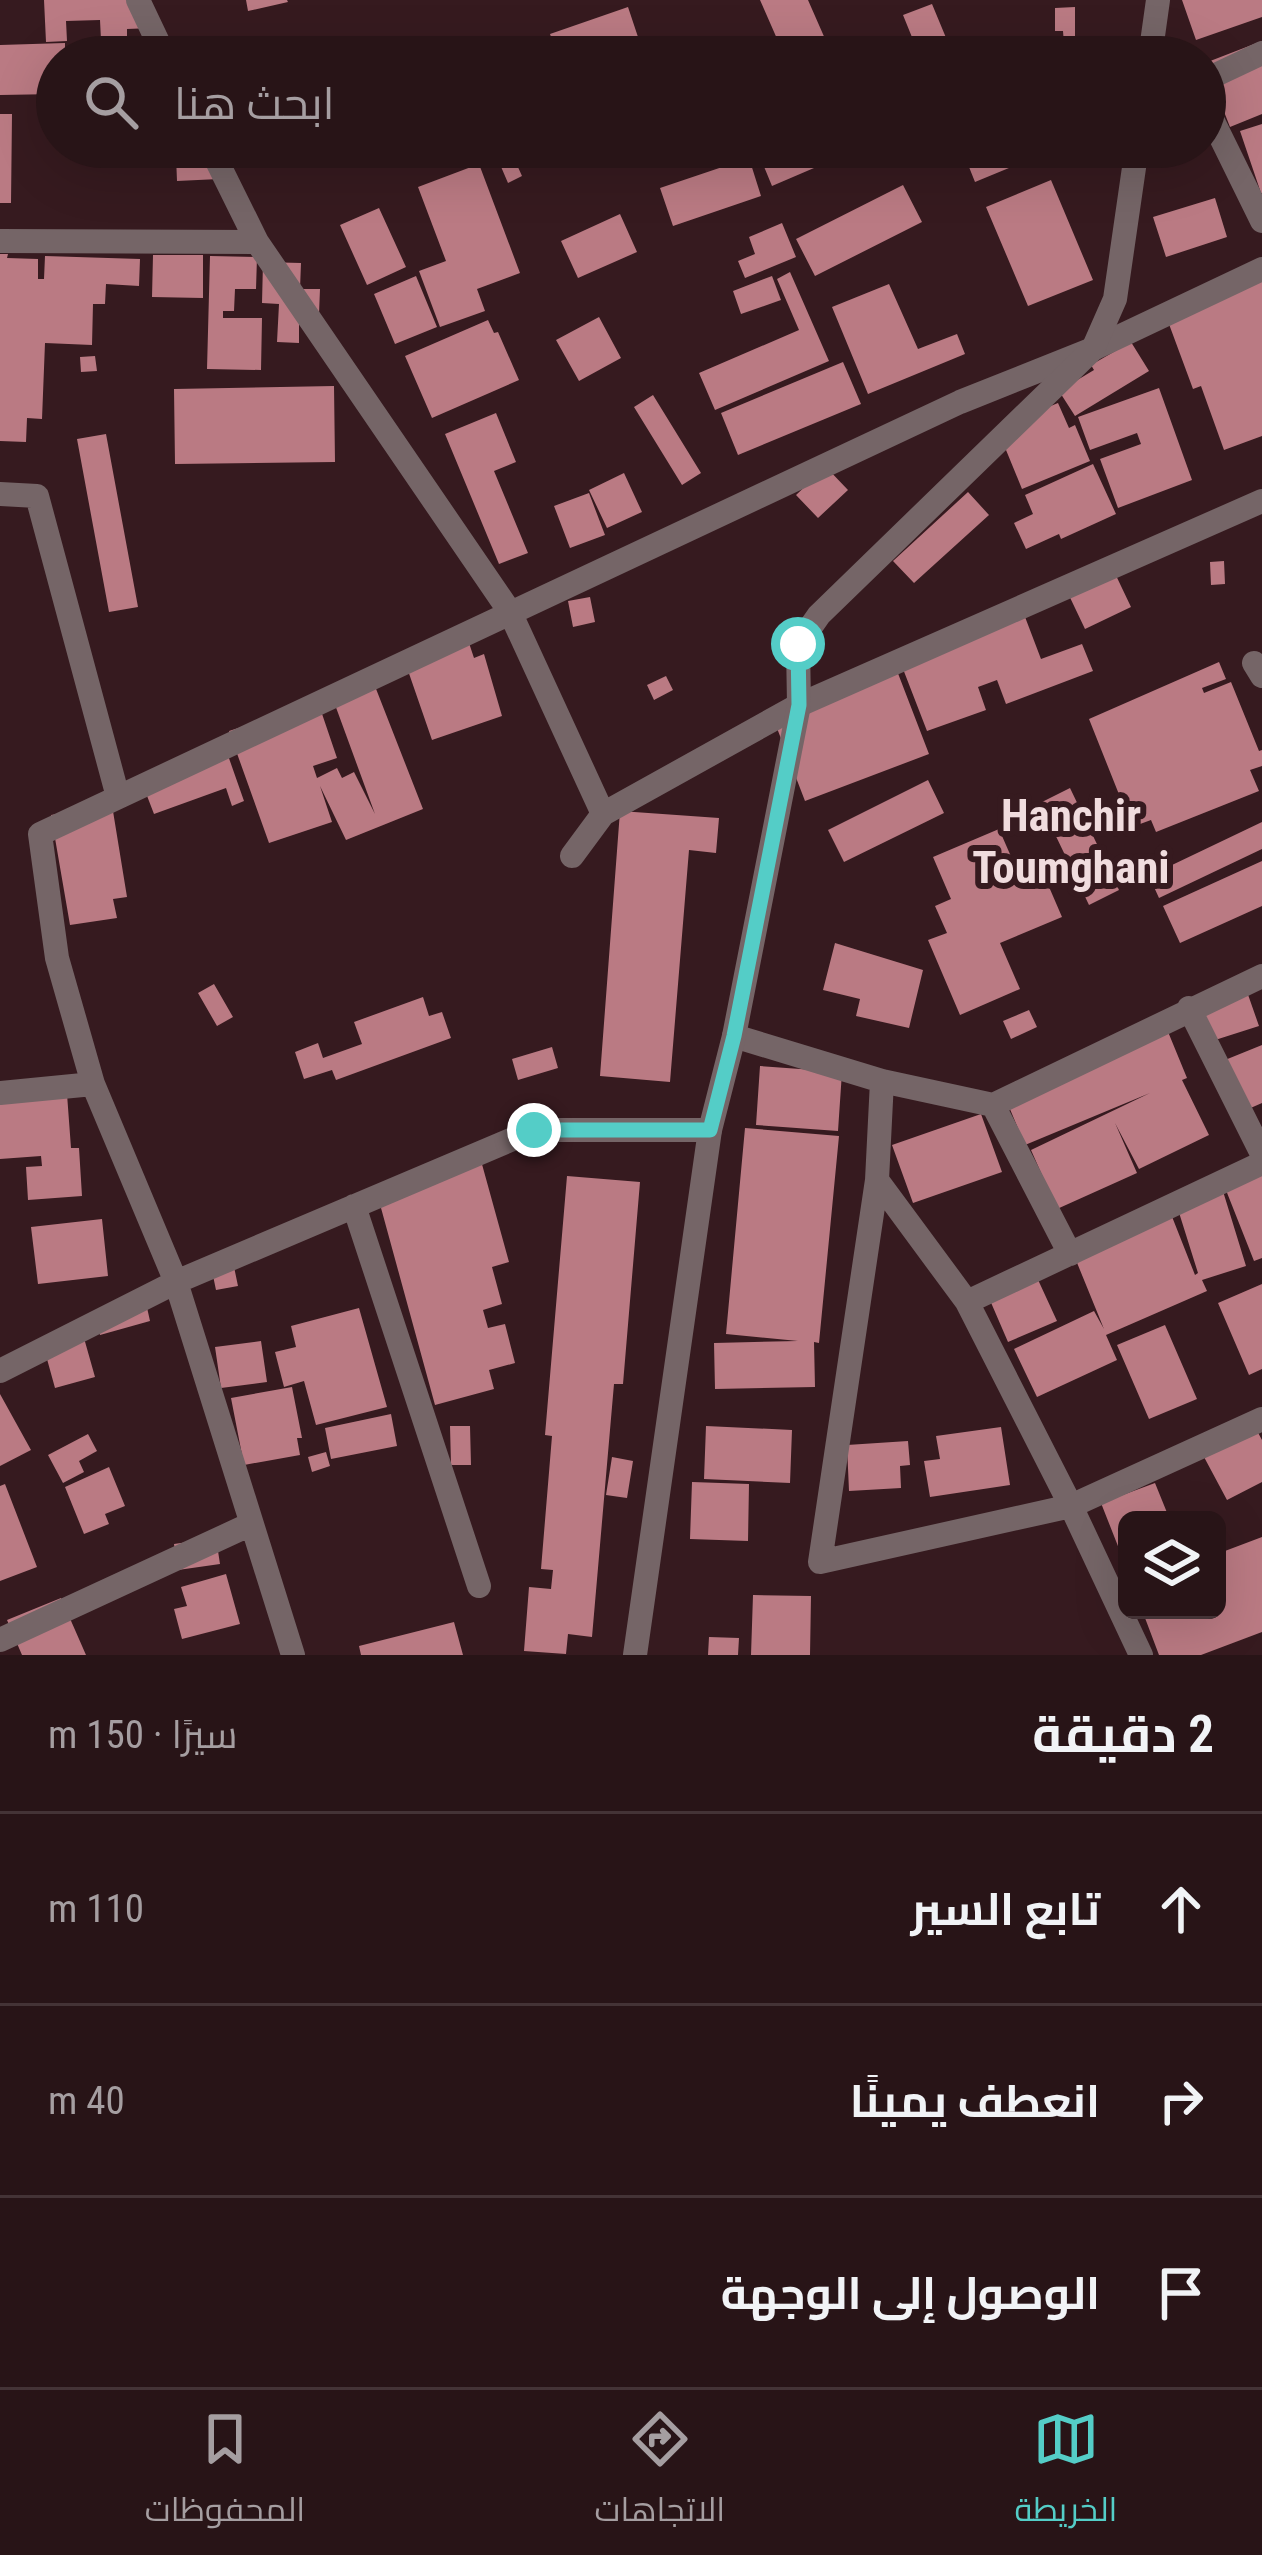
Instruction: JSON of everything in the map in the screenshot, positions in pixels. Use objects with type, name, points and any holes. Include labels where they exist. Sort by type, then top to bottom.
[{"type":"street","points":[[138,0],[155,36]]},
{"type":"street","points":[[1157,36],[1158,0]]},
{"type":"street","points":[[1226,70],[1262,53]]},
{"type":"street","points":[[1226,147],[1262,220]]},
{"type":"street","points":[[220,168],[257,242],[510,612],[603,814]]},
{"type":"street","points":[[635,1655],[710,1130],[734,1036],[799,705],[798,644],[819,615],[1093,349],[1115,299],[1134,168]]},
{"type":"street","points":[[0,241],[257,242]]},
{"type":"street","points":[[293,1655],[176,1282],[93,1084],[57,958],[40,834],[960,402],[1093,349],[1262,269]]},
{"type":"street","points":[[0,494],[37,496],[118,797]]},
{"type":"street","points":[[572,856],[603,814],[799,705],[1262,501]]},
{"type":"street","points":[[734,1036],[883,1081],[993,1106],[1262,976]]},
{"type":"street","points":[[1189,1009],[1262,1154]]},
{"type":"street","points":[[883,1081],[877,1180],[820,1562],[1071,1506],[1262,1419]]},
{"type":"street","points":[[0,1094],[93,1084]]},
{"type":"street","points":[[993,1106],[1070,1254]]},
{"type":"street","points":[[0,1371],[176,1282],[534,1130],[710,1130]]},
{"type":"street","points":[[968,1302],[1262,1163]]},
{"type":"street","points":[[877,1180],[968,1302],[1141,1655]]},
{"type":"street","points":[[354,1206],[479,1586]]},
{"type":"street","points":[[4,1655],[0,1642],[250,1524]]},
{"type":"building","points":[[44,0],[151,0],[152,28],[127,29],[127,36],[101,36],[100,20],[66,21],[67,36],[46,36]]},
{"type":"building","points":[[246,0],[287,0],[288,2],[248,11]]},
{"type":"building","points":[[760,0],[808,0],[824,36],[776,36]]},
{"type":"building","points":[[1182,0],[1262,0],[1262,17],[1195,36]]},
{"type":"building","points":[[932,4],[945,36],[912,36],[903,15]]},
{"type":"building","points":[[628,7],[638,36],[551,36]]},
{"type":"building","points":[[1075,7],[1075,36],[1055,31],[1055,8]]},
{"type":"building","points":[[1262,41],[1262,114],[1230,127],[1226,117],[1226,55]]},
{"type":"building","points":[[36,44],[36,94],[0,95],[0,45]]},
{"type":"building","points":[[0,114],[12,114],[11,203],[0,203]]},
{"type":"building","points":[[1262,124],[1262,193],[1261,193],[1240,131]]},
{"type":"building","points":[[176,168],[219,168],[219,179],[177,181]]},
{"type":"building","points":[[481,168],[520,273],[477,289],[485,311],[440,327],[419,271],[446,261],[418,187]]},
{"type":"building","points":[[502,168],[518,168],[522,176],[508,183]]},
{"type":"building","points":[[719,168],[752,168],[761,196],[673,226],[660,188]]},
{"type":"building","points":[[765,168],[814,168],[772,186]]},
{"type":"building","points":[[969,168],[1009,168],[975,182]]},
{"type":"building","points":[[1051,180],[1093,280],[1028,306],[986,207]]},
{"type":"building","points":[[903,185],[922,222],[815,276],[796,239]]},
{"type":"building","points":[[1215,198],[1227,237],[1166,257],[1153,217]]},
{"type":"building","points":[[379,208],[406,267],[367,285],[340,225]]},
{"type":"building","points":[[620,214],[637,252],[578,278],[561,241]]},
{"type":"building","points":[[782,223],[796,257],[745,278],[738,261],[755,254],[749,237]]},
{"type":"building","points":[[0,254],[38,259],[38,279],[44,279],[45,256],[140,259],[139,286],[106,284],[105,304],[93,304],[92,345],[45,343],[42,419],[27,418],[26,442],[0,441]]},
{"type":"building","points":[[153,255],[203,255],[203,298],[152,297]]},
{"type":"building","points":[[210,256],[257,257],[256,289],[235,289],[234,311],[223,311],[223,318],[262,318],[261,370],[207,369]]},
{"type":"building","points":[[263,262],[301,263],[300,289],[320,289],[319,314],[299,314],[299,343],[277,342],[279,304],[262,303]]},
{"type":"building","points":[[790,272],[829,361],[715,410],[699,373],[799,330],[777,279]]},
{"type":"building","points":[[416,276],[437,327],[395,344],[374,294]]},
{"type":"building","points":[[772,276],[781,300],[741,314],[733,291]]},
{"type":"building","points":[[1262,281],[1262,436],[1224,450],[1201,386],[1193,389],[1166,316]]},
{"type":"building","points":[[889,284],[918,349],[957,334],[965,354],[868,394],[832,307]]},
{"type":"building","points":[[599,317],[621,358],[579,381],[556,340]]},
{"type":"building","points":[[488,320],[519,380],[432,418],[405,356]]},
{"type":"building","points":[[1131,342],[1149,371],[1075,416],[1059,391]]},
{"type":"building","points":[[95,356],[97,371],[81,372],[80,357]]},
{"type":"building","points":[[843,362],[861,404],[738,455],[721,413]]},
{"type":"building","points":[[334,386],[335,462],[175,464],[174,389]]},
{"type":"building","points":[[1159,388],[1192,480],[1118,508],[1100,459],[1141,444],[1137,433],[1090,450],[1078,417]]},
{"type":"building","points":[[653,395],[701,473],[682,485],[634,407]]},
{"type":"building","points":[[1058,403],[1069,428],[1075,425],[1090,461],[1022,489],[997,428]]},
{"type":"building","points":[[496,413],[516,462],[494,471],[528,553],[499,564],[445,434]]},
{"type":"building","points":[[106,434],[138,607],[109,612],[77,439]]},
{"type":"building","points":[[1093,464],[1116,514],[1026,549],[1014,523],[1033,514],[1025,495]]},
{"type":"building","points":[[826,467],[848,490],[818,518],[796,495]]},
{"type":"building","points":[[624,473],[642,512],[607,528],[589,490]]},
{"type":"building","points":[[968,492],[989,515],[914,583],[893,561]]},
{"type":"building","points":[[589,493],[605,535],[570,548],[554,506]]},
{"type":"building","points":[[1224,561],[1225,584],[1211,585],[1210,562]]},
{"type":"building","points":[[1111,565],[1131,607],[1085,629],[1065,587]]},
{"type":"building","points":[[590,597],[595,622],[573,627],[568,601]]},
{"type":"building","points":[[1022,609],[1041,659],[1082,644],[1093,671],[1006,704],[997,680],[978,687],[986,710],[927,731],[898,656]]},
{"type":"building","points":[[467,637],[474,658],[484,654],[502,716],[432,740],[404,659]]},
{"type":"building","points":[[1219,662],[1226,679],[1202,688],[1204,693],[1231,682],[1262,750],[1262,766],[1250,770],[1259,791],[1156,832],[1151,820],[1132,827],[1089,719]]},
{"type":"building","points":[[894,663],[929,754],[805,801],[770,710]]},
{"type":"building","points":[[371,676],[423,809],[346,840],[320,786],[332,822],[269,843],[229,731],[318,702],[337,758],[313,766],[317,778],[337,768],[342,778],[354,772],[375,814],[330,691]]},
{"type":"building","points":[[666,676],[673,690],[654,700],[647,685]]},
{"type":"building","points":[[224,744],[244,801],[232,806],[226,788],[154,814],[139,775]]},
{"type":"building","points":[[928,780],[944,813],[844,862],[828,830]]},
{"type":"building","points":[[1070,788],[1119,890],[1089,905],[1040,803]]},
{"type":"building","points":[[112,805],[127,897],[113,899],[117,918],[70,925],[51,815]]},
{"type":"building","points":[[620,811],[719,818],[716,853],[689,850],[670,1082],[600,1076]]},
{"type":"building","points":[[1262,822],[1262,849],[1159,898],[1149,876]]},
{"type":"building","points":[[999,829],[1016,868],[1037,859],[1062,917],[1000,943],[1020,989],[960,1015],[928,940],[947,933],[935,906],[951,899],[933,857]]},
{"type":"building","points":[[1262,861],[1262,906],[1180,943],[1163,906]]},
{"type":"building","points":[[835,943],[923,970],[909,1028],[856,1016],[860,999],[823,990]]},
{"type":"building","points":[[214,984],[233,1017],[217,1026],[198,993]]},
{"type":"building","points":[[1245,986],[1259,1026],[1212,1041],[1199,1001]]},
{"type":"building","points":[[423,997],[429,1016],[442,1012],[451,1038],[336,1080],[332,1070],[304,1079],[295,1052],[318,1043],[323,1058],[362,1044],[354,1022]]},
{"type":"building","points":[[1029,1010],[1037,1027],[1011,1039],[1003,1021]]},
{"type":"building","points":[[1164,1022],[1187,1078],[1182,1080],[1209,1135],[1139,1169],[1115,1123],[1137,1173],[1057,1209],[1031,1150],[1150,1093],[1025,1145],[1002,1090]]},
{"type":"building","points":[[1262,1045],[1262,1103],[1246,1110],[1225,1060]]},
{"type":"building","points":[[552,1047],[558,1068],[518,1080],[512,1059]]},
{"type":"building","points":[[760,1066],[842,1072],[838,1131],[756,1125]]},
{"type":"building","points":[[67,1094],[71,1148],[79,1148],[82,1196],[28,1200],[26,1167],[42,1166],[41,1156],[0,1159],[0,1098]]},
{"type":"building","points":[[981,1114],[1002,1172],[913,1203],[892,1145]]},
{"type":"building","points":[[745,1128],[839,1136],[819,1343],[814,1342],[815,1387],[715,1389],[714,1343],[798,1341],[726,1334]]},
{"type":"building","points":[[480,1157],[509,1262],[492,1267],[502,1304],[483,1310],[488,1328],[505,1324],[515,1363],[489,1370],[494,1389],[435,1405],[375,1186]]},
{"type":"building","points":[[1262,1158],[1262,1258],[1254,1261],[1220,1175]]},
{"type":"building","points":[[567,1176],[640,1182],[623,1384],[614,1384],[592,1637],[568,1634],[566,1654],[524,1651],[529,1587],[551,1589],[553,1570],[541,1569],[552,1436],[545,1435]]},
{"type":"building","points":[[1222,1188],[1246,1266],[1202,1280],[1207,1291],[1106,1335],[1117,1360],[1037,1397],[1014,1349],[1094,1311],[1104,1329],[1071,1248],[1169,1209],[1195,1275],[1176,1203]]},
{"type":"building","points":[[102,1219],[108,1276],[38,1284],[31,1227]]},
{"type":"building","points":[[233,1262],[238,1286],[216,1290],[211,1266]]},
{"type":"building","points":[[1034,1271],[1057,1321],[1008,1342],[986,1291]]},
{"type":"building","points":[[1262,1284],[1262,1369],[1249,1375],[1218,1303]]},
{"type":"building","points":[[146,1303],[150,1321],[100,1335],[95,1316]]},
{"type":"building","points":[[359,1308],[387,1407],[316,1425],[304,1381],[284,1387],[275,1352],[296,1347],[291,1326]]},
{"type":"building","points":[[1165,1325],[1197,1399],[1149,1419],[1117,1345]]},
{"type":"building","points":[[82,1331],[95,1377],[55,1388],[42,1341]]},
{"type":"building","points":[[261,1341],[267,1382],[221,1388],[215,1347]]},
{"type":"building","points":[[292,1387],[302,1438],[297,1438],[300,1455],[244,1465],[231,1398]]},
{"type":"building","points":[[0,1394],[31,1450],[0,1466]]},
{"type":"building","points":[[391,1414],[397,1446],[331,1459],[325,1428]]},
{"type":"building","points":[[450,1426],[470,1426],[471,1465],[451,1465]]},
{"type":"building","points":[[706,1426],[792,1430],[790,1483],[704,1479]]},
{"type":"building","points":[[1001,1427],[1010,1485],[930,1497],[924,1461],[940,1459],[936,1436]]},
{"type":"building","points":[[1256,1429],[1262,1440],[1262,1482],[1227,1500],[1204,1457]]},
{"type":"building","points":[[88,1434],[97,1451],[79,1461],[84,1472],[63,1483],[48,1455]]},
{"type":"building","points":[[908,1441],[910,1465],[900,1466],[901,1488],[849,1491],[847,1445]]},
{"type":"building","points":[[326,1452],[330,1466],[312,1472],[308,1457]]},
{"type":"building","points":[[612,1457],[633,1461],[627,1498],[606,1495]]},
{"type":"building","points":[[109,1467],[125,1506],[105,1514],[109,1524],[84,1534],[65,1487]]},
{"type":"building","points":[[692,1482],[749,1484],[748,1541],[690,1539]]},
{"type":"building","points":[[1155,1483],[1166,1511],[1118,1511],[1118,1546],[1101,1503]]},
{"type":"building","points":[[5,1484],[37,1567],[0,1581],[0,1486]]},
{"type":"building","points":[[1262,1537],[1262,1632],[1201,1655],[1159,1655],[1145,1619],[1226,1619],[1226,1551]]},
{"type":"building","points":[[216,1538],[220,1564],[178,1570],[174,1544]]},
{"type":"building","points":[[226,1574],[240,1624],[182,1639],[174,1609],[187,1606],[181,1587]]},
{"type":"building","points":[[753,1595],[811,1596],[810,1655],[751,1655]]},
{"type":"building","points":[[61,1598],[86,1655],[22,1655],[7,1620]]},
{"type":"building","points":[[454,1622],[463,1655],[361,1655],[359,1646]]},
{"type":"building","points":[[709,1637],[739,1638],[738,1655],[708,1655]]},
{"type":"district","name":"Hanchir Toumghani","points":[[1071,841]]},
{"type":"route","points":[[534,1130],[710,1130],[734,1036],[799,705],[798,644]]}]
